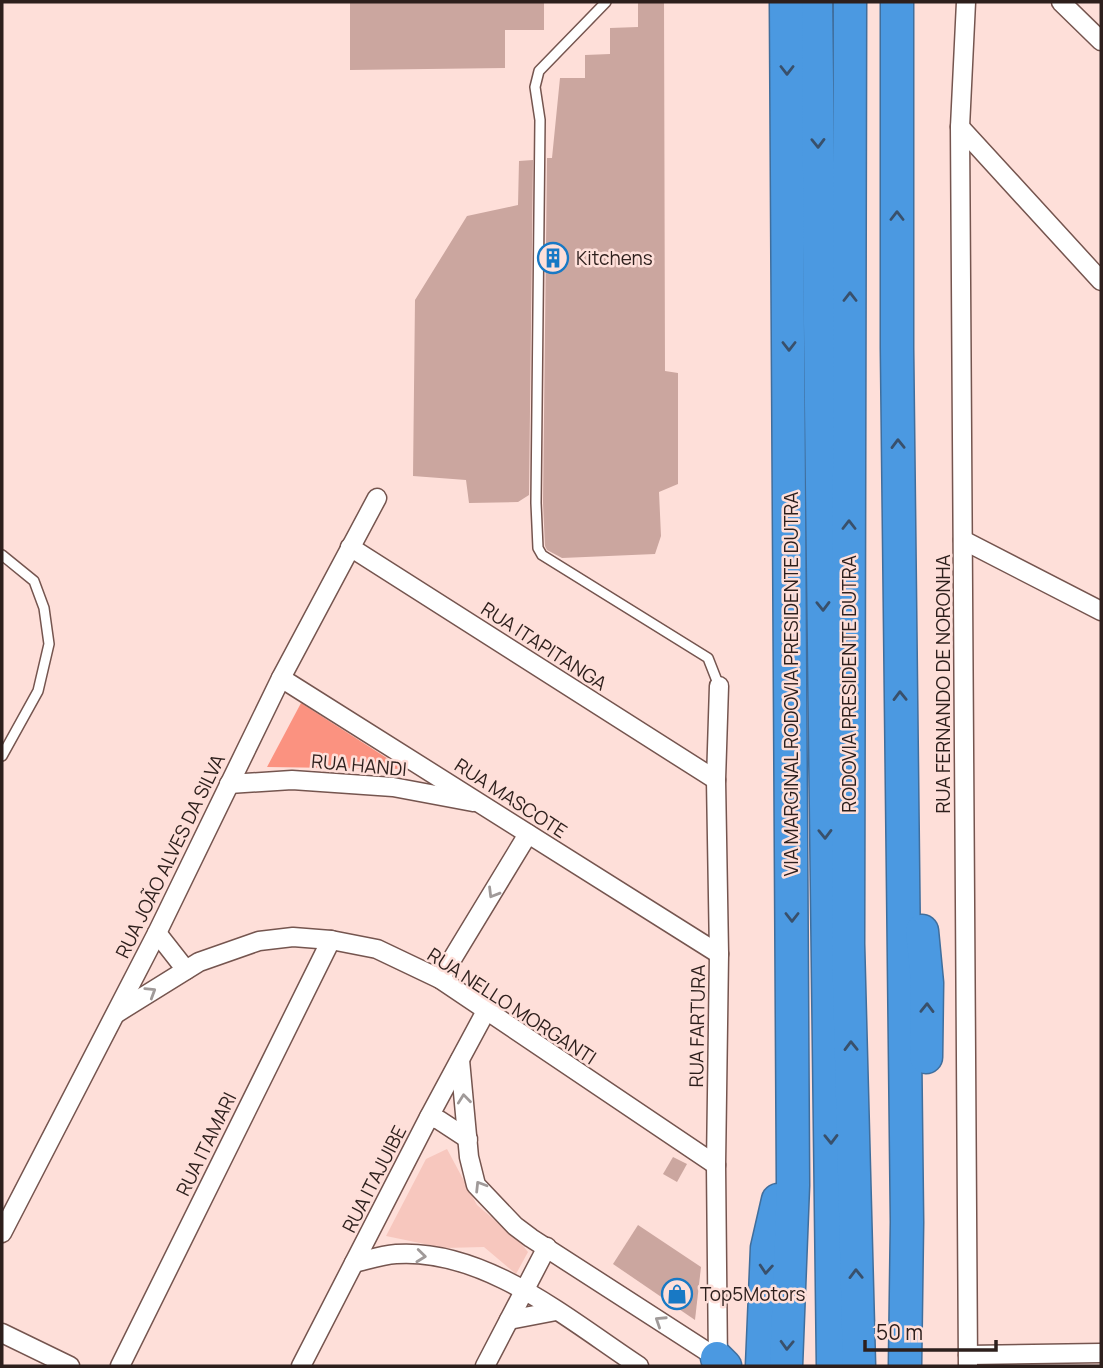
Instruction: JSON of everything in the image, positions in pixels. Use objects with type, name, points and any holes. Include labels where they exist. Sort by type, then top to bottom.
[{"type":"highway","name":"VIA MARGINAL RODOVIA PRESIDENTE DUTRA","points":[[786,2],[793,1130],[786,1366]]},
{"type":"highway","name":"RODOVIA PRESIDENTE DUTRA","points":[[816,2],[832,1366]]},
{"type":"highway","name":"RODOVIA PRESIDENTE DUTRA","points":[[850,2],[848,944],[859,1366]]},
{"type":"highway","points":[[897,2],[901,764],[927,983],[926,1069],[907,1222],[905,1366]]},
{"type":"highway","points":[[762,1366],[767,1248],[793,1130]]},
{"type":"street","name":"RUA FERNANDO DE NORONHA","points":[[966,2],[960,127],[968,1361]]},
{"type":"street","points":[[1061,2],[1101,41]]},
{"type":"street","points":[[960,127],[1101,281]]},
{"type":"street","name":"RUA JOÃO ALVES DA SILVA","points":[[2,1233],[157,933],[281,678],[377,498]]},
{"type":"street","points":[[963,540],[1101,611]]},
{"type":"street","name":"RUA ITAPITANGA","points":[[350,547],[716,780]]},
{"type":"street","name":"RUA MASCOTE","points":[[281,678],[719,954]]},
{"type":"street","name":"RUA FARTURA","points":[[719,686],[716,780],[719,954],[716,1166],[720,1364]]},
{"type":"street","name":"RUA HANDI","points":[[229,784],[292,780],[381,786],[483,804]]},
{"type":"street","points":[[440,979],[528,834]]},
{"type":"street","points":[[157,933],[186,970]]},
{"type":"street","name":"RUA NELLO MORGANTI","points":[[116,1014],[186,970],[227,951],[259,941],[293,937],[331,940],[377,949],[440,979],[716,1166]]},
{"type":"street","name":"RUA ITAMARI","points":[[120,1366],[331,940]]},
{"type":"street","name":"RUA ITAJUIBE","points":[[301,1366],[486,1012]]},
{"type":"street","points":[[460,1060],[469,1157],[476,1185],[515,1226],[720,1364]]},
{"type":"street","points":[[429,1117],[439,1120],[468,1139]]},
{"type":"street","points":[[485,1366],[547,1247]]},
{"type":"street","points":[[354,1264],[394,1254],[422,1255],[480,1269],[525,1290],[639,1366]]},
{"type":"street","points":[[509,1320],[556,1311]]},
{"type":"street","points":[[2,1333],[71,1366]]},
{"type":"street","points":[[968,1361],[1101,1353]]},
{"type":"lane","points":[[606,2],[540,71],[535,87],[540,120],[536,503],[538,548],[542,555],[708,658],[719,686]]},
{"type":"lane","points":[[2,555],[34,581],[44,608],[49,644],[38,691],[2,756]]},
{"type":"shaded area","points":[[301,703],[404,769],[267,767]]},
{"type":"shaded area","points":[[447,1149],[477,1205],[528,1252],[516,1274],[484,1247],[444,1248],[386,1236],[426,1159]]},
{"type":"building","points":[[350,2],[544,2],[544,30],[505,30],[505,68],[350,70]]},
{"type":"building","name":"Kitchens","points":[[638,2],[664,2],[665,371],[678,373],[678,484],[659,492],[661,536],[655,554],[562,558],[547,550],[545,546],[543,503],[547,158],[552,158],[560,78],[585,78],[585,55],[610,54],[610,28],[638,27]]},
{"type":"building","points":[[533,160],[529,495],[518,502],[469,503],[466,480],[413,476],[415,300],[467,216],[518,205],[519,161]]},
{"type":"building","points":[[673,1157],[687,1164],[677,1182],[663,1174]]},
{"type":"building","name":"Top5Motors","points":[[638,1225],[701,1267],[695,1320],[613,1264]]},
{"type":"place","name":"Kitchens","points":[[553,258]]},
{"type":"place","name":"Top5Motors","points":[[677,1294]]}]
